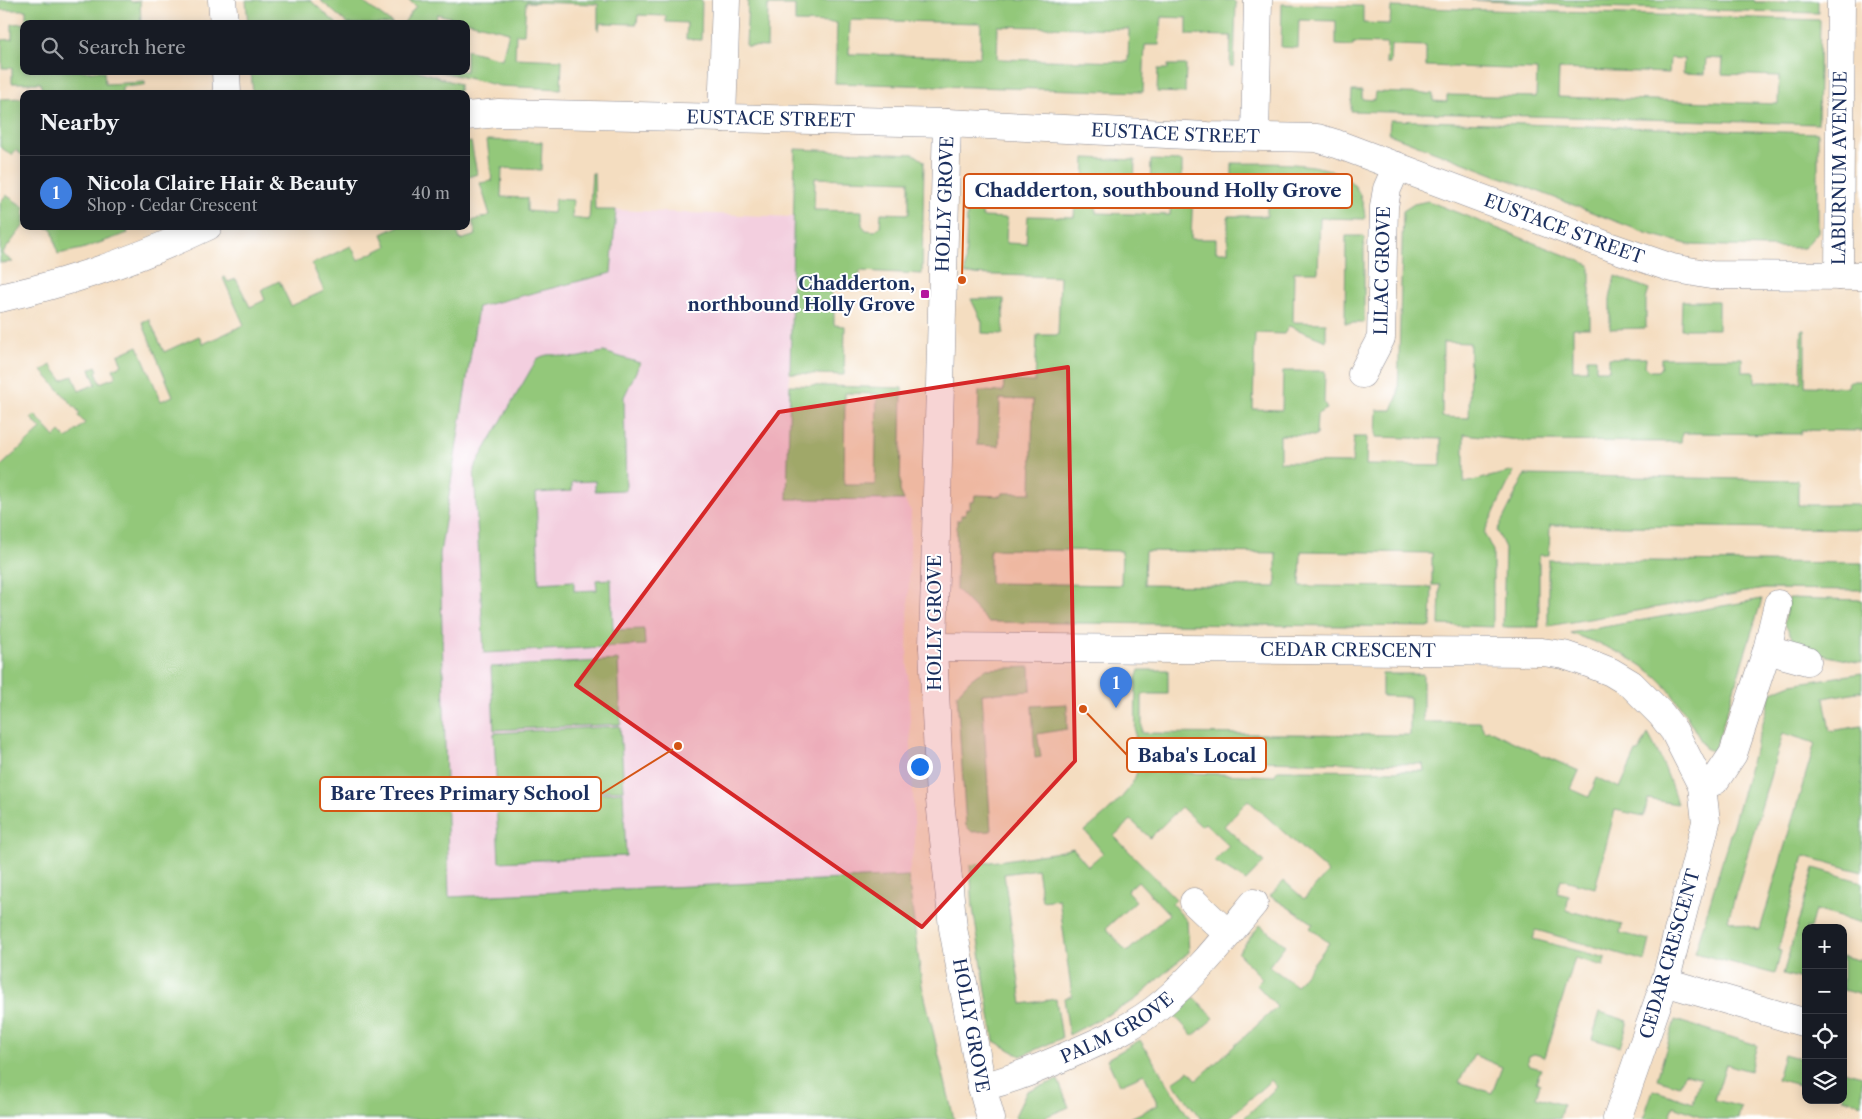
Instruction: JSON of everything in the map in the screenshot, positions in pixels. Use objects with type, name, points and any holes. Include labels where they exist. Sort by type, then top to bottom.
[{"type":"street","points":[[222,0],[224,20]]},
{"type":"street","points":[[722,118],[726,0]]},
{"type":"street","points":[[1255,136],[1258,0]]},
{"type":"street","name":"LABURNUM AVENUE","points":[[1841,0],[1851,276]]},
{"type":"street","points":[[226,75],[227,90]]},
{"type":"street","name":"EUSTACE STREET","points":[[470,116],[499,113],[947,123],[1317,138],[1338,144],[1611,247],[1672,268],[1711,275],[1851,276]]},
{"type":"street","name":"HOLLY GROVE","points":[[947,123],[933,646],[940,800],[953,928],[982,1087],[991,1119]]},
{"type":"street","name":"LILAC GROVE","points":[[1362,374],[1381,338],[1384,207],[1387,189],[1397,166]]},
{"type":"street","points":[[0,298],[111,267],[199,230]]},
{"type":"street","points":[[1702,786],[1715,781],[1733,754],[1767,650],[1778,604]]},
{"type":"street","name":"CEDAR CRESCENT","points":[[933,646],[1542,652],[1564,655],[1591,664],[1611,672],[1631,684],[1647,698],[1674,731],[1702,786],[1706,822],[1665,982],[1617,1119]]},
{"type":"street","points":[[1767,650],[1807,661]]},
{"type":"street","points":[[1194,902],[1228,934]]},
{"type":"street","name":"PALM GROVE","points":[[982,1087],[1020,1077],[1111,1036],[1134,1023],[1174,994],[1254,903]]},
{"type":"street","points":[[1665,982],[1802,1022]]},
{"type":"highlighted area","points":[[1068,367],[1075,761],[922,927],[576,685],[779,412]]},
{"type":"shaded area","points":[[616,210],[793,217],[787,499],[904,500],[911,511],[907,649],[915,843],[908,876],[922,985],[954,1119],[454,1119],[440,554],[478,307],[611,273]]},
{"type":"green space","points":[[0,0],[130,0],[131,2],[140,1],[141,20],[26,20],[26,10],[0,10]]},
{"type":"green space","points":[[246,0],[310,0],[332,20],[248,20]]},
{"type":"green space","points":[[320,0],[360,0],[388,20],[343,20]]},
{"type":"green space","points":[[408,0],[702,0],[701,40],[686,39],[687,23],[666,22],[666,16],[638,15],[637,24],[600,23],[598,30],[598,4],[526,2],[524,34],[516,34],[515,58],[562,60],[561,89],[500,86],[455,75],[470,75],[470,51],[502,59],[509,32],[470,22],[470,20],[461,20],[437,14],[436,20],[406,20],[416,6]]},
{"type":"green space","points":[[748,0],[1233,0],[1236,3],[1234,66],[1230,66],[1231,36],[1187,35],[1187,18],[1162,17],[1159,45],[1145,45],[1143,92],[835,83],[837,23],[795,22],[795,5],[768,5],[767,47],[746,46]],"holes":[[[850,20],[981,23],[980,57],[849,54]],[[998,26],[1129,29],[1128,62],[997,59]]]},
{"type":"green space","points":[[1471,0],[1754,0],[1755,2],[1788,2],[1788,0],[1818,0],[1818,13],[1597,7]]},
{"type":"green space","points":[[1282,4],[1363,6],[1363,23],[1390,24],[1391,7],[1820,20],[1818,124],[1351,111],[1352,91],[1362,91],[1362,99],[1374,100],[1375,92],[1433,94],[1433,101],[1447,102],[1447,95],[1536,97],[1537,70],[1426,66],[1426,46],[1391,45],[1390,64],[1386,64],[1387,44],[1353,43],[1353,46],[1336,45],[1336,21],[1299,20],[1298,48],[1281,47]],"holes":[[[1670,58],[1684,59],[1683,73],[1705,74],[1706,58],[1723,59],[1722,74],[1779,76],[1778,104],[1558,97],[1559,69],[1669,73]]]},
{"type":"green space","points":[[20,23],[20,75],[104,75],[105,84],[145,82],[145,85],[122,87],[122,90],[42,90],[41,83],[12,83],[12,68],[2,68],[2,40],[12,39],[12,24]]},
{"type":"green space","points":[[1168,65],[1186,65],[1185,93],[1157,92],[1158,69],[1168,69]]},
{"type":"green space","points":[[251,75],[431,75],[459,84],[459,90],[253,90]]},
{"type":"green space","points":[[20,98],[20,153],[15,150],[12,155],[0,147],[0,99]]},
{"type":"green space","points":[[1390,120],[1818,133],[1818,232],[1804,248],[1690,245],[1646,233],[1389,134]]},
{"type":"green space","points":[[487,140],[542,142],[541,170],[502,168],[501,197],[527,198],[527,211],[553,213],[555,199],[573,200],[572,218],[589,220],[592,173],[594,173],[595,210],[616,210],[611,273],[478,307],[440,554],[449,897],[908,876],[922,985],[954,1119],[0,1119],[0,467],[41,429],[31,418],[35,415],[55,437],[60,432],[67,439],[85,423],[78,416],[80,413],[42,371],[51,365],[62,380],[73,376],[79,391],[96,384],[90,369],[96,366],[100,383],[116,377],[113,369],[122,365],[118,355],[138,346],[161,401],[173,396],[142,322],[149,319],[164,352],[199,336],[203,344],[244,325],[223,278],[225,277],[228,282],[236,279],[250,307],[265,300],[261,290],[279,281],[291,306],[324,291],[312,264],[351,246],[358,260],[387,246],[382,234],[390,230],[457,230],[460,240],[476,235],[472,221],[490,215],[480,183],[492,181]]},
{"type":"green space","points":[[470,142],[477,174],[470,177]]},
{"type":"green space","points":[[795,149],[914,154],[924,161],[922,274],[860,271],[859,282],[832,281],[831,310],[834,310],[834,325],[845,326],[844,375],[790,373]],"holes":[[[815,178],[909,181],[909,214],[881,213],[880,226],[875,231],[866,230],[862,225],[862,211],[814,210]]]},
{"type":"green space","points":[[1085,158],[1135,160],[1134,187],[1097,186],[1096,213],[1170,215],[1171,188],[1150,187],[1151,160],[1182,161],[1182,188],[1193,189],[1191,239],[1216,239],[1216,252],[1228,252],[1228,216],[1267,216],[1267,190],[1232,189],[1232,163],[1293,164],[1325,169],[1338,173],[1349,180],[1356,188],[1363,203],[1365,219],[1320,218],[1318,272],[1294,272],[1293,322],[1326,323],[1326,341],[1289,326],[1284,334],[1255,333],[1253,409],[1282,410],[1283,371],[1325,371],[1324,402],[1327,409],[1317,414],[1316,436],[1280,435],[1280,462],[1352,463],[1354,437],[1367,437],[1366,465],[1441,466],[1441,439],[1376,437],[1377,410],[1392,410],[1398,395],[1403,211],[1414,204],[1428,201],[1590,265],[1590,328],[1573,328],[1573,370],[1587,370],[1587,358],[1596,358],[1596,370],[1609,370],[1609,358],[1646,358],[1645,366],[1649,371],[1658,371],[1661,367],[1661,358],[1742,358],[1742,372],[1755,372],[1755,382],[1801,382],[1802,330],[1805,330],[1805,386],[1848,387],[1849,381],[1862,381],[1862,431],[1801,430],[1801,434],[1682,433],[1681,442],[1527,441],[1464,434],[1464,483],[1514,471],[1484,533],[1493,551],[1493,627],[1439,625],[1440,585],[1432,585],[1432,553],[1301,551],[1300,586],[1432,587],[1431,627],[988,622],[956,589],[957,520],[961,520],[961,515],[965,515],[966,509],[970,509],[970,502],[974,502],[975,495],[1002,496],[1003,493],[1031,493],[1033,400],[1000,399],[999,446],[977,445],[979,391],[1003,392],[1004,381],[1035,382],[1037,335],[1058,335],[1060,277],[965,274],[968,185],[983,185],[982,217],[1007,218],[1006,243],[1026,244],[1028,216],[1074,217],[1076,188],[1084,188]],"holes":[[[1443,342],[1470,343],[1469,418],[1442,417]],[[990,549],[1122,551],[1121,585],[990,583]],[[1145,551],[1276,553],[1276,587],[1144,585]]]},
{"type":"green space","points":[[6,195],[20,204],[20,230],[2,254],[13,262],[0,263],[0,203]]},
{"type":"green space","points":[[52,230],[127,230],[128,233],[82,249],[58,254]]},
{"type":"green space","points":[[1346,236],[1364,236],[1364,323],[1345,323]]},
{"type":"green space","points":[[1615,276],[1649,289],[1646,300],[1646,328],[1610,329],[1610,299]]},
{"type":"green space","points":[[971,299],[1004,299],[1003,334],[982,333],[982,322]]},
{"type":"green space","points":[[1682,301],[1718,301],[1718,329],[1681,329]]},
{"type":"green space","points":[[604,352],[640,363],[624,397],[626,490],[595,491],[595,481],[572,482],[572,491],[536,493],[539,583],[574,581],[574,591],[597,590],[596,580],[611,579],[613,630],[644,629],[645,645],[484,653],[474,468],[537,359],[548,355],[574,358]]},
{"type":"green space","points":[[790,385],[902,388],[900,491],[904,500],[787,499]],"holes":[[[845,393],[877,394],[875,485],[844,485]]]},
{"type":"green space","points":[[1525,475],[1798,480],[1798,505],[1862,505],[1862,529],[1550,525],[1549,555],[1539,555],[1539,627],[1503,627],[1505,548],[1497,531]]},
{"type":"green space","points":[[1548,560],[1862,563],[1862,590],[1764,589],[1548,626]]},
{"type":"green space","points":[[1789,598],[1862,600],[1862,663],[1818,654],[1794,641],[1784,623]]},
{"type":"green space","points":[[1762,599],[1713,751],[1706,749],[1671,692],[1656,676],[1626,656],[1570,633]]},
{"type":"green space","points":[[618,660],[621,724],[494,730],[491,667]]},
{"type":"green space","points":[[1030,667],[1031,691],[982,694],[991,831],[972,832],[966,826],[957,694],[970,680],[985,669]]},
{"type":"green space","points":[[1139,670],[1168,670],[1168,694],[1142,694],[1142,733],[1410,735],[1410,697],[1382,696],[1382,674],[1423,674],[1423,722],[1480,722],[1484,731],[1489,730],[1579,771],[1571,789],[1589,797],[1597,778],[1620,788],[1636,752],[1639,752],[1648,734],[1665,768],[1677,804],[1648,799],[1644,816],[1615,810],[1595,888],[1561,879],[1557,893],[1569,896],[1566,910],[1622,925],[1620,933],[1650,940],[1645,961],[1536,930],[1533,939],[1606,958],[1604,966],[1575,958],[1545,1057],[1534,1054],[1529,1056],[1528,1062],[1530,1066],[1541,1069],[1536,1082],[1540,1084],[1536,1097],[1563,1105],[1559,1119],[1243,1119],[1277,1087],[1271,1080],[1228,1119],[1201,1119],[1173,1082],[1189,1071],[1197,1080],[1277,1007],[1256,984],[1262,978],[1238,953],[1260,925],[1285,945],[1269,966],[1296,986],[1329,943],[1310,928],[1313,923],[1270,896],[1284,881],[1304,899],[1328,872],[1248,800],[1224,826],[1264,862],[1246,881],[1214,861],[1229,846],[1205,823],[1201,826],[1181,807],[1150,838],[1131,820],[1114,836],[1176,899],[1172,904],[1187,921],[1189,952],[1135,1000],[1069,1035],[1064,998],[1072,996],[1059,899],[1042,901],[1037,869],[1004,874],[1022,1004],[1056,999],[1062,1038],[1021,1056],[994,1041],[973,908],[970,865],[1053,853],[1073,848],[1088,866],[1103,853],[1085,831],[1123,796],[1130,787],[1137,771],[1274,776],[1278,770],[1424,771],[1423,764],[1135,759],[1136,679]],"holes":[[[1138,881],[1169,914],[1127,952],[1106,928],[1136,901],[1127,891]],[[1474,1055],[1502,1067],[1492,1093],[1459,1082]]]},
{"type":"green space","points":[[1862,673],[1862,691],[1824,698],[1830,731],[1862,726],[1862,872],[1804,856],[1778,950],[1781,951],[1775,974],[1695,953],[1772,692],[1792,684]],"holes":[[[1783,733],[1815,743],[1760,930],[1728,920]]]},
{"type":"green space","points":[[1067,704],[1067,729],[1037,734],[1041,757],[1035,758],[1032,706]]},
{"type":"green space","points":[[620,726],[624,790],[497,796],[494,733]]},
{"type":"green space","points":[[623,792],[626,856],[499,862],[496,799]]},
{"type":"green space","points":[[1814,868],[1862,882],[1862,923],[1815,910],[1811,924],[1802,924],[1802,979],[1783,974]]},
{"type":"green space","points":[[1847,957],[1862,961],[1862,995],[1847,991]]},
{"type":"green space","points":[[1194,997],[1214,1018],[1193,1036],[1174,1015]]},
{"type":"green space","points":[[1600,1012],[1628,1021],[1620,1047],[1592,1039]]},
{"type":"green space","points":[[1675,1020],[1757,1045],[1750,1071],[1726,1064],[1715,1100],[1741,1107],[1738,1119],[1708,1119],[1674,1106],[1669,1119],[1643,1119],[1653,1090],[1693,1103],[1700,1078],[1684,1073],[1680,1086],[1657,1079]]},
{"type":"green space","points":[[1140,1040],[1190,1119],[1128,1119],[1158,1105],[1144,1074],[1119,1085],[1107,1059]]},
{"type":"green space","points":[[1784,1054],[1802,1059],[1802,1086],[1777,1079]]},
{"type":"green space","points":[[1847,1072],[1862,1076],[1862,1104],[1847,1099]]},
{"type":"green space","points":[[1058,1080],[1069,1107],[1045,1117],[1045,1119],[1016,1119],[1015,1116],[1027,1091]]},
{"type":"place","name":"Chadderton, southbound Holly Grove","points":[[962,280]]},
{"type":"place","name":"Chadderton, northbound Holly Grove","points":[[925,294]]},
{"type":"place","name":"Nicola Claire Hair & Beauty","points":[[1116,708]]},
{"type":"place","name":"Baba's Local","points":[[1083,709]]},
{"type":"place","name":"Bare Trees Primary School","points":[[678,746]]}]
